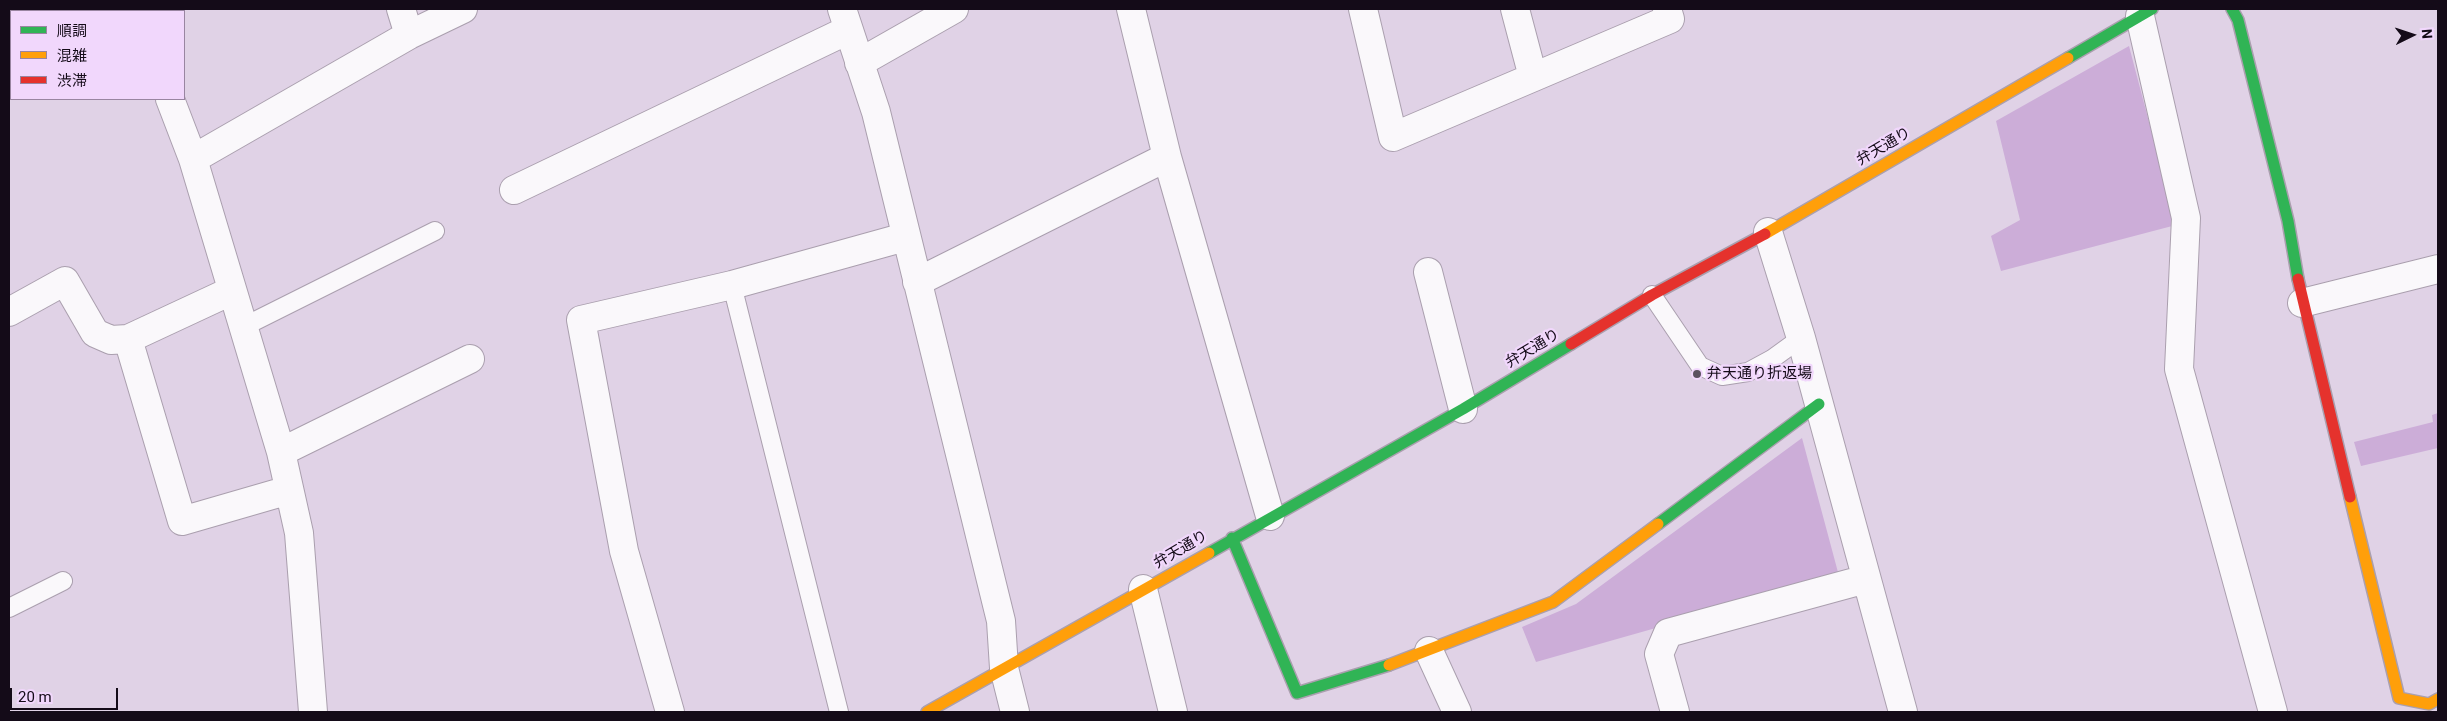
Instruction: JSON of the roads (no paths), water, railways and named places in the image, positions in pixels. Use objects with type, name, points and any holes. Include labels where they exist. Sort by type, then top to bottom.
[{"type":"street","points":[[401,9],[409,35]]},
{"type":"street","points":[[193,160],[409,35],[462,9]]},
{"type":"street","points":[[859,63],[954,9]]},
{"type":"street","points":[[1131,9],[1167,156],[1270,516]]},
{"type":"street","points":[[1363,9],[1393,137],[1670,19],[1668,9]]},
{"type":"street","points":[[1515,9],[1533,77]]},
{"type":"street","points":[[2232,9],[2238,20],[2288,221],[2302,303],[2399,698],[2428,704],[2438,699]]},
{"type":"street","points":[[2146,12],[2186,218],[2179,369],[2273,712]]},
{"type":"street","name":"弁天通り","points":[[927,712],[1270,516],[1463,409],[1652,295],[1768,232],[2146,12]]},
{"type":"street","points":[[514,190],[845,19],[876,112],[1001,621],[1004,668],[1015,712]]},
{"type":"street","points":[[170,100],[193,160],[281,452],[299,533],[313,712]]},
{"type":"street","points":[[917,282],[1167,156]]},
{"type":"street","points":[[1768,232],[1801,338],[1903,712]]},
{"type":"street","points":[[670,712],[624,551],[581,320],[732,285],[905,236]]},
{"type":"street","points":[[2302,303],[2438,269]]},
{"type":"street","points":[[1428,272],[1463,409]]},
{"type":"street","points":[[9,312],[65,281],[95,333],[111,340],[128,339],[231,290]]},
{"type":"street","points":[[128,339],[182,522],[289,490]]},
{"type":"street","points":[[281,452],[470,359]]},
{"type":"street","points":[[1232,538],[1297,693],[1428,651],[1553,602],[1818,404]]},
{"type":"street","points":[[1675,712],[1659,654],[1668,633],[1866,579]]},
{"type":"street","points":[[1143,590],[1173,712]]},
{"type":"street","points":[[1428,651],[1457,712]]},
{"type":"lane","points":[[243,327],[435,231]]},
{"type":"lane","points":[[732,285],[839,712]]},
{"type":"lane","points":[[1652,295],[1700,366],[1722,376],[1748,372],[1772,359],[1801,338]]},
{"type":"lane","points":[[9,608],[63,581]]},
{"type":"place","name":"弁天通り折返場","points":[[1697,374]]}]
